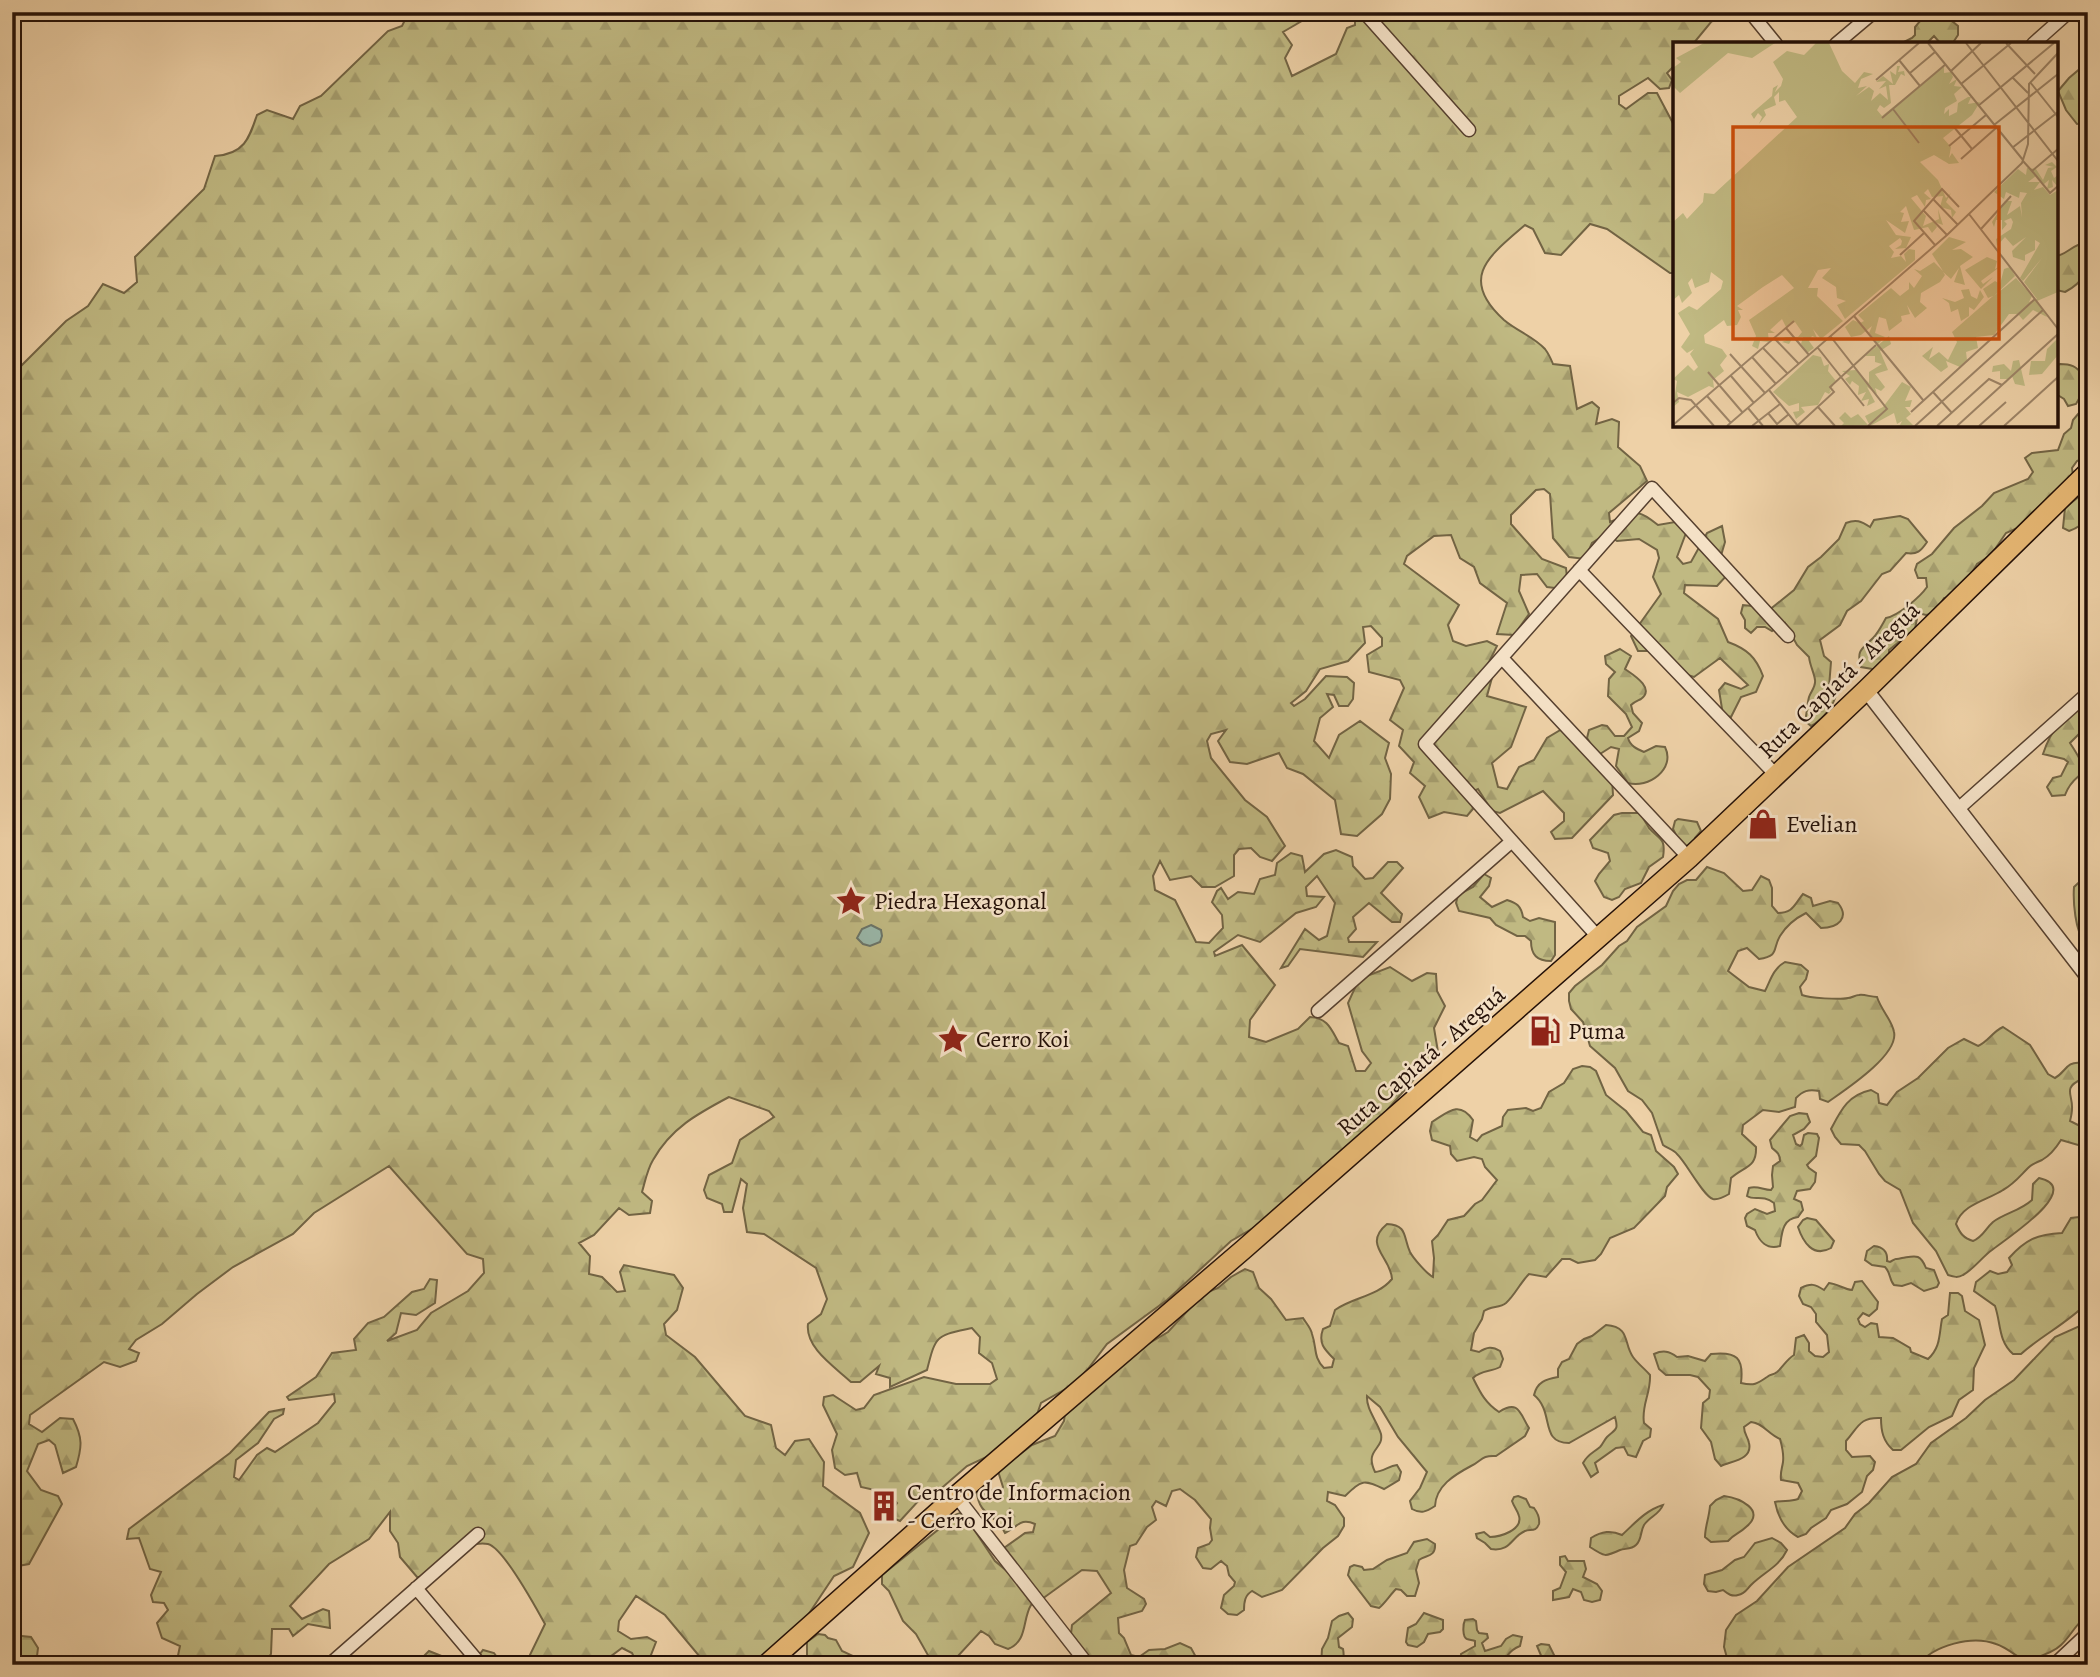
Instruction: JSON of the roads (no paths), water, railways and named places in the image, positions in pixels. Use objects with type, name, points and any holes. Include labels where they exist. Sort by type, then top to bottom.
[{"type":"main road","name":"Ruta Capiatá - Areguá","points":[[772,1663],[956,1496],[1244,1249],[1689,858],[1866,690],[2088,472]]},
{"type":"street","points":[[1364,12],[1469,130]]},
{"type":"street","points":[[1750,12],[1774,42]]},
{"type":"street","points":[[1838,42],[1874,12]]},
{"type":"street","points":[[2035,42],[2069,12]]},
{"type":"street","points":[[2079,12],[2088,23]]},
{"type":"street","points":[[1598,937],[1426,744],[1652,488],[1788,636]]},
{"type":"street","points":[[1579,570],[1776,775]]},
{"type":"street","points":[[1502,657],[1689,858]]},
{"type":"street","points":[[1866,690],[2088,977]]},
{"type":"street","points":[[1958,809],[2088,693]]},
{"type":"street","points":[[1318,1011],[1512,841]]},
{"type":"street","points":[[956,1496],[1088,1665]]},
{"type":"street","points":[[329,1665],[478,1534]]},
{"type":"street","points":[[416,1588],[481,1665]]},
{"type":"street","points":[[2054,1665],[2088,1633]]},
{"type":"place","name":"Evelian","points":[[1763,824]]},
{"type":"place","name":"Piedra Hexagonal","points":[[851,901]]},
{"type":"place","name":"Puma","points":[[1545,1031]]},
{"type":"place","name":"Cerro Koi","points":[[953,1039]]},
{"type":"place","name":"Centro de Informacion - Cerro Koi","points":[[884,1506]]}]
